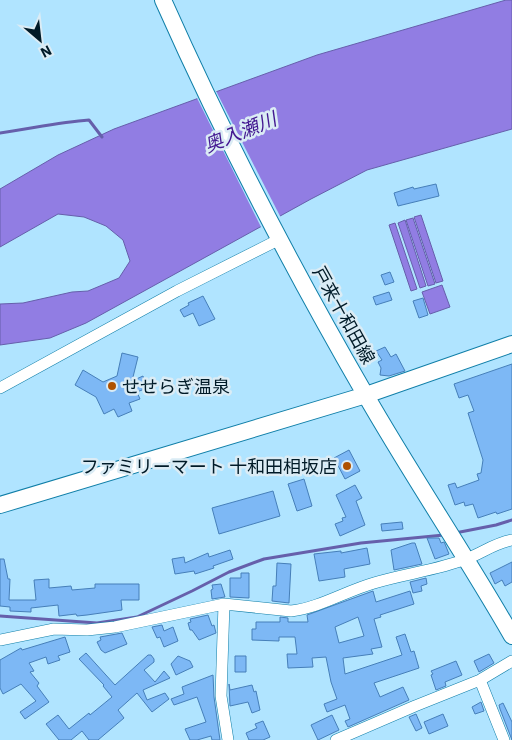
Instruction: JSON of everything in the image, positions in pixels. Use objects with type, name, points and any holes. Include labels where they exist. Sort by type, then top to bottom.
[{"type":"main road","name":"戸来十和田線","points":[[163,0],[278,237],[366,395],[452,534],[512,636]]},
{"type":"main road","points":[[0,505],[366,395],[512,344]]},
{"type":"street","points":[[0,388],[278,237]]},
{"type":"street","points":[[0,640],[54,629],[87,630],[115,627],[224,604],[291,611],[301,610],[375,582],[466,559],[500,542],[512,540]]},
{"type":"street","points":[[224,604],[221,696],[228,740]]},
{"type":"street","points":[[336,740],[480,680],[512,661]]},
{"type":"street","points":[[480,680],[504,740]]},
{"type":"water","name":"奥入瀬川","points":[[506,0],[512,0],[512,129],[367,170],[86,323],[50,338],[0,345],[0,304],[23,303],[72,292],[88,291],[119,278],[130,261],[123,240],[106,226],[84,217],[58,214],[0,247],[0,189],[58,155],[114,129],[317,55]]},
{"type":"water","points":[[421,215],[443,281],[436,283],[414,217]]},
{"type":"water","points":[[413,218],[435,284],[428,286],[406,220]]},
{"type":"water","points":[[405,220],[426,286],[420,288],[398,223]]},
{"type":"water","points":[[395,223],[417,289],[411,291],[389,225]]},
{"type":"water","points":[[442,285],[450,307],[430,314],[422,292]]},
{"type":"pier","points":[[215,89],[281,218],[262,229],[196,96]]},
{"type":"building","points":[[436,184],[439,196],[398,206],[394,193],[413,187],[414,189]]},
{"type":"building","points":[[390,272],[394,282],[385,285],[381,275]]},
{"type":"building","points":[[389,292],[392,300],[376,305],[373,297]]},
{"type":"building","points":[[203,296],[215,319],[199,326],[193,313],[184,317],[180,310],[189,305],[188,303]]},
{"type":"building","points":[[423,298],[428,315],[419,318],[413,301]]},
{"type":"building","points":[[385,347],[391,357],[396,354],[405,371],[389,376],[380,375],[381,368],[378,362],[382,360],[376,351]]},
{"type":"building","name":"せせらぎ温泉","points":[[122,353],[138,357],[132,381],[143,376],[147,388],[137,392],[140,399],[129,403],[132,411],[118,417],[114,409],[104,414],[96,397],[75,385],[83,370],[103,382],[117,376]]},
{"type":"building","points":[[512,364],[512,509],[478,518],[473,504],[465,506],[464,502],[455,505],[448,485],[455,483],[457,488],[479,480],[477,474],[481,473],[483,460],[468,413],[474,411],[468,395],[459,398],[454,384]]},
{"type":"building","points":[[349,450],[360,471],[345,479],[334,458]]},
{"type":"building","points":[[304,479],[312,506],[297,511],[288,484]]},
{"type":"building","points":[[355,485],[362,498],[356,501],[365,525],[340,536],[335,524],[343,521],[342,518],[346,517],[336,495]]},
{"type":"building","points":[[273,491],[280,516],[219,534],[212,508]]},
{"type":"building","points":[[402,522],[403,529],[382,531],[381,524]]},
{"type":"building","points":[[427,538],[439,538],[441,543],[444,542],[449,554],[435,559]]},
{"type":"building","points":[[415,543],[422,564],[394,570],[391,550]]},
{"type":"building","points":[[367,548],[370,564],[344,569],[345,577],[319,581],[314,554],[341,551],[341,553]]},
{"type":"building","points":[[230,550],[233,559],[213,566],[214,568],[195,574],[194,571],[175,574],[172,559],[184,557],[185,563],[208,553],[209,557]]},
{"type":"building","points":[[0,559],[4,559],[8,579],[10,579],[9,600],[36,600],[34,580],[49,579],[49,588],[71,586],[72,590],[95,588],[95,584],[139,584],[139,600],[121,600],[122,610],[77,616],[76,614],[59,616],[58,605],[31,608],[31,612],[10,611],[10,607],[0,606]]},
{"type":"building","points":[[512,562],[512,582],[505,586],[502,580],[495,584],[490,573]]},
{"type":"building","points":[[277,563],[291,564],[289,603],[272,601],[273,586],[276,586]]},
{"type":"building","points":[[241,573],[249,573],[249,598],[230,597],[230,578],[241,578]]},
{"type":"building","points":[[426,578],[427,584],[421,586],[422,591],[413,593],[410,582]]},
{"type":"building","points":[[221,584],[225,597],[212,599],[212,585]]},
{"type":"building","points":[[373,591],[376,602],[410,591],[414,604],[380,615],[381,617],[374,619],[382,647],[371,649],[373,654],[343,658],[345,674],[402,655],[396,637],[405,634],[411,652],[414,651],[419,668],[374,683],[380,697],[403,687],[409,700],[348,727],[345,721],[350,719],[345,705],[327,712],[324,704],[337,699],[326,657],[312,658],[313,667],[288,668],[287,654],[297,654],[295,637],[279,637],[279,641],[252,640],[252,629],[256,629],[256,622],[280,622],[280,617],[288,618],[288,622],[308,622],[307,615]],"holes":[[[358,617],[364,636],[339,643],[335,627]]]},
{"type":"building","points":[[208,615],[216,633],[199,640],[190,630],[188,623],[191,622],[190,619]]},
{"type":"building","points":[[162,625],[164,631],[173,627],[178,641],[164,647],[160,637],[157,638],[152,627]]},
{"type":"building","points":[[122,633],[127,644],[105,653],[101,650],[97,642],[101,640],[100,637]]},
{"type":"building","points":[[65,637],[70,652],[58,656],[60,660],[48,664],[46,657],[29,663],[34,671],[30,672],[39,683],[37,686],[49,702],[25,719],[20,712],[36,701],[21,684],[3,694],[0,688],[0,660],[21,648],[22,650]]},
{"type":"building","points":[[86,653],[115,685],[148,655],[151,655],[154,662],[144,670],[155,682],[164,671],[170,678],[143,690],[147,700],[165,693],[169,699],[152,712],[137,693],[118,710],[124,718],[98,740],[89,740],[82,731],[71,740],[59,740],[46,724],[58,715],[69,729],[112,697],[104,685],[79,659]]},
{"type":"building","points":[[489,654],[494,663],[479,672],[474,661]]},
{"type":"building","points":[[178,656],[190,661],[193,667],[176,675],[171,664]]},
{"type":"building","points":[[235,656],[246,656],[246,672],[235,672]]},
{"type":"building","points":[[456,661],[462,675],[445,682],[446,686],[436,690],[431,671]]},
{"type":"building","points":[[213,675],[220,740],[212,740],[211,736],[190,740],[185,729],[206,722],[197,697],[174,705],[171,699],[184,694],[182,687]]},
{"type":"building","points":[[229,684],[230,690],[252,685],[254,692],[256,691],[260,710],[252,713],[248,702],[230,706]]},
{"type":"building","points":[[481,702],[484,711],[475,714],[472,707]]},
{"type":"building","points":[[503,703],[512,722],[512,740],[499,705]]},
{"type":"building","points":[[416,714],[422,728],[416,731],[409,717]]},
{"type":"building","points":[[443,714],[448,726],[429,734],[424,722]]},
{"type":"building","points":[[332,715],[339,730],[318,740],[311,725]]},
{"type":"building","points":[[263,721],[270,737],[263,740],[249,740],[246,733],[257,728],[255,724]]},
{"type":"waterway","points":[[0,133],[89,120],[102,137]]},
{"type":"waterway","points":[[455,533],[512,520]]},
{"type":"waterway","points":[[0,616],[97,623],[137,617],[229,572],[264,559],[361,543],[444,535]]},
{"type":"place","name":"せせらぎ温泉","points":[[112,386]]},
{"type":"place","name":"ファミリーマート 十和田相坂店","points":[[347,466]]}]
